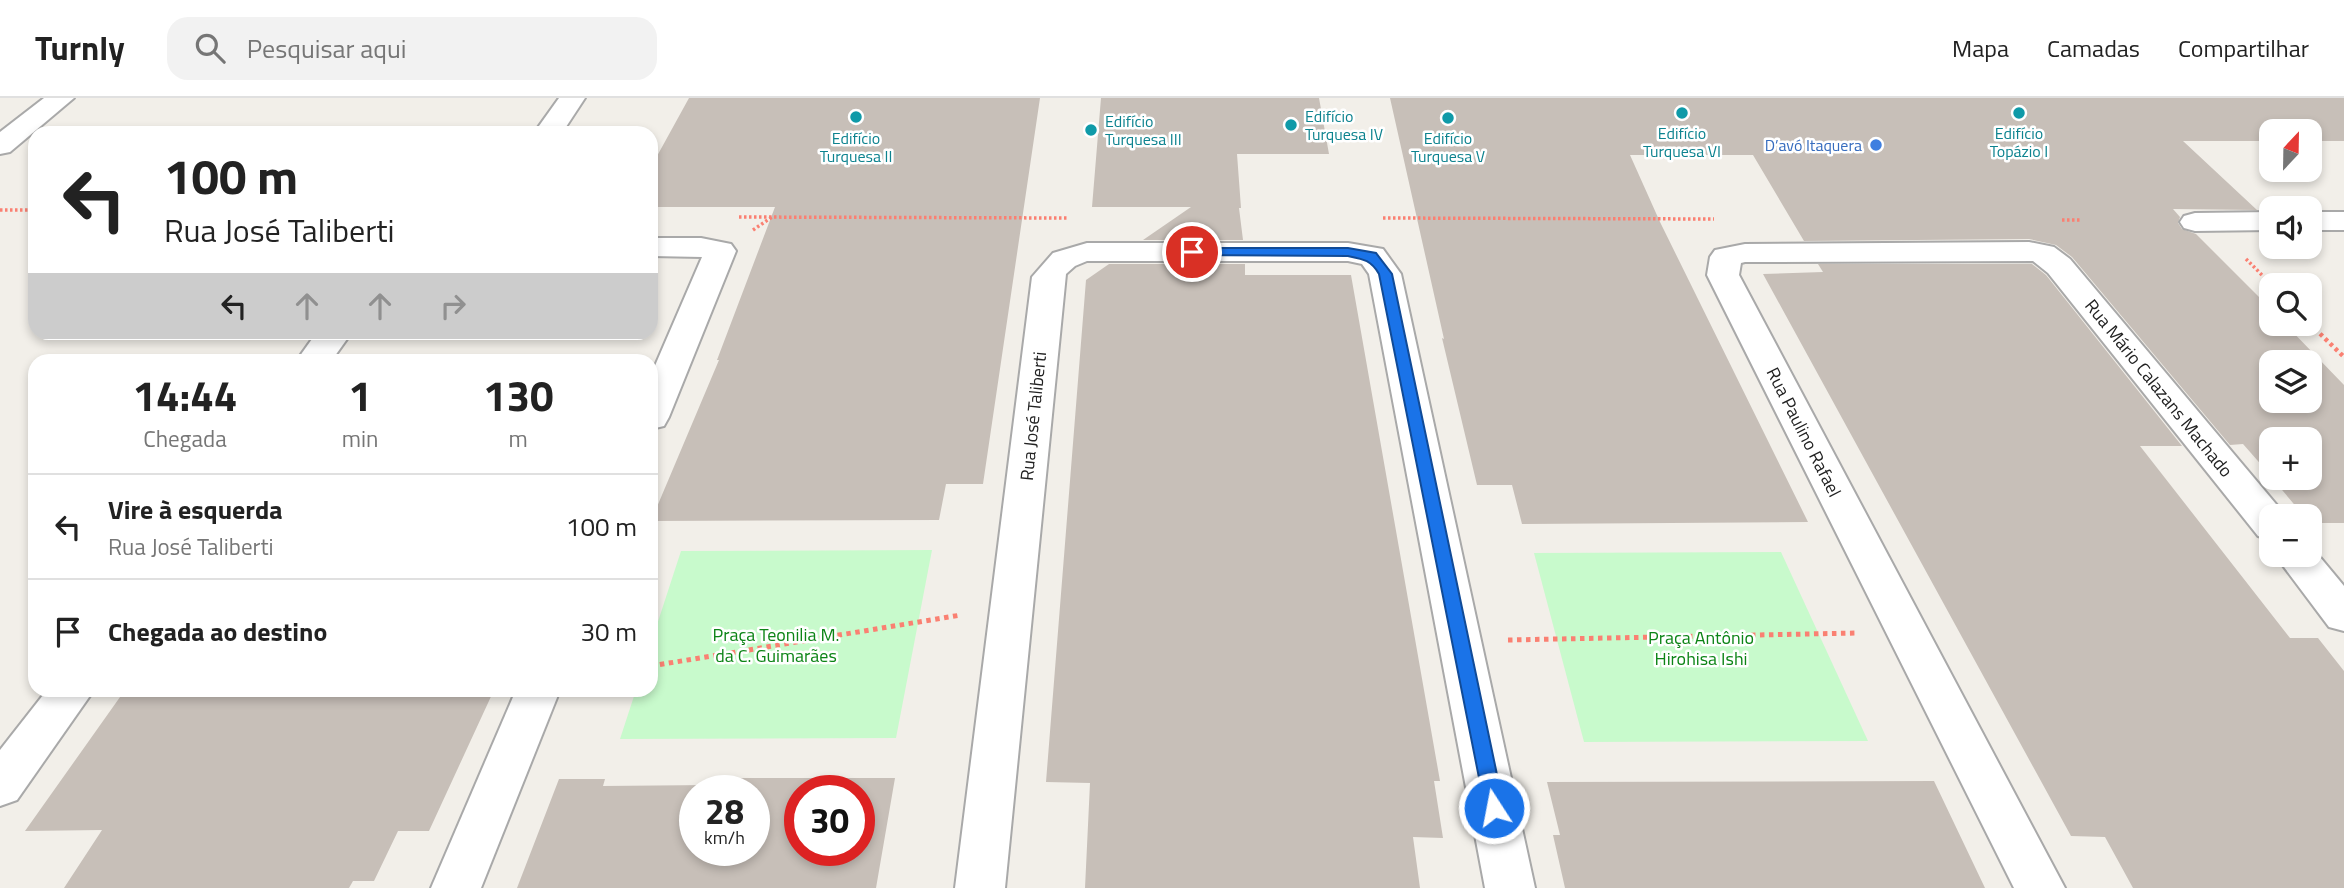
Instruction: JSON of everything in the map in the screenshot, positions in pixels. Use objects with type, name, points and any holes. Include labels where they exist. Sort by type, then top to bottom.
[{"type":"street","points":[[0,146],[61,98]]},
{"type":"street","points":[[553,126],[572,98]]},
{"type":"street","points":[[2195,222],[2259,221]]},
{"type":"street","points":[[2322,221],[2344,221]]},
{"type":"street","points":[[658,247],[701,247],[720,251],[658,401]]},
{"type":"street","name":"Rua Paulino Rafael","points":[[2040,888],[1723,275],[1723,265],[1726,257],[1745,253],[2029,251],[2043,254]]},
{"type":"street","name":"Rua José Taliberti","points":[[980,888],[1048,277],[1056,262],[1087,252],[1348,252],[1371,256],[1385,274],[1510,888]]},
{"type":"street","name":"Rua Mário Calazans Machado","points":[[2043,254],[2059,265],[2259,510]]},
{"type":"street","points":[[2305,567],[2344,615]]},
{"type":"street","points":[[0,786],[67,697]]},
{"type":"street","points":[[456,888],[535,697]]},
{"type":"path","points":[[0,210],[28,210]]},
{"type":"path","points":[[2322,336],[2344,357]]},
{"type":"path","points":[[658,665],[1011,607]]},
{"type":"path","points":[[1496,640],[1908,632]]},
{"type":"green space","name":"Praça Teonilia M. da C. Guimarães","points":[[932,550],[896,738],[620,739],[634,697],[658,697],[658,622],[681,551]]},
{"type":"green space","name":"Praça Antônio Hirohisa Ishi","points":[[1781,552],[1868,741],[1584,742],[1534,553]]},
{"type":"building","points":[[689,98],[1040,98],[983,484],[946,484],[939,520],[658,521],[658,504],[719,360],[775,207],[658,207],[658,154]]},
{"type":"building","points":[[1101,98],[1319,98],[1329,154],[1237,154],[1243,240],[1143,240],[1191,207],[1092,207]]},
{"type":"building","points":[[1390,98],[2344,98],[2344,141],[2322,141],[2322,119],[2259,119],[2259,141],[2183,141],[2257,210],[2173,209],[2180,217],[2178,223],[2182,229],[2196,234],[2259,297],[2259,336],[2297,336],[2310,350],[2259,350],[2259,413],[2322,413],[2322,362],[2344,385],[2344,523],[2322,523],[2322,504],[2294,504],[2282,490],[2322,490],[2322,427],[2259,427],[2259,462],[2243,444],[2230,445],[2072,257],[2056,245],[2029,239],[1804,241],[1753,155],[1630,155],[1660,222],[1808,522],[1522,524],[1512,485],[1477,485],[1442,338],[1444,339]]},
{"type":"building","points":[[1109,264],[1245,264],[1245,275],[1351,275],[1440,781],[1434,781],[1443,838],[1413,837],[1420,888],[1085,888],[1090,783],[1046,782],[1086,280]]},
{"type":"building","points":[[1818,264],[2032,264],[2046,275],[2182,446],[2140,446],[2290,638],[2318,638],[2344,671],[2344,888],[2133,888],[2105,837],[2071,836],[1763,274],[1823,272]]},
{"type":"building","points":[[120,697],[491,697],[429,831],[398,831],[374,881],[353,881],[349,888],[64,888],[102,830],[25,831]]},
{"type":"building","points":[[770,778],[784,778],[784,866],[875,866],[875,778],[895,778],[876,888],[517,888],[559,779],[605,779],[603,786],[679,785],[679,866],[770,866]]},
{"type":"building","points":[[1934,781],[1985,888],[1565,888],[1553,835],[1560,835],[1547,782]]},
{"type":"place","name":"Edifício Turquesa VI","points":[[1682,113]]},
{"type":"place","name":"Edifício Topázio I","points":[[2019,113]]},
{"type":"place","name":"Edifício Turquesa II","points":[[856,117]]},
{"type":"place","name":"Edifício Turquesa V","points":[[1448,118]]},
{"type":"place","name":"Edifício Turquesa IV","points":[[1291,125]]},
{"type":"place","name":"Edifício Turquesa III","points":[[1091,130]]},
{"type":"place","name":"D’avó Itaquera","points":[[1876,145]]},
{"type":"route","points":[[1192,252],[1348,252],[1371,256],[1380,264],[1385,274],[1494,808]]}]
